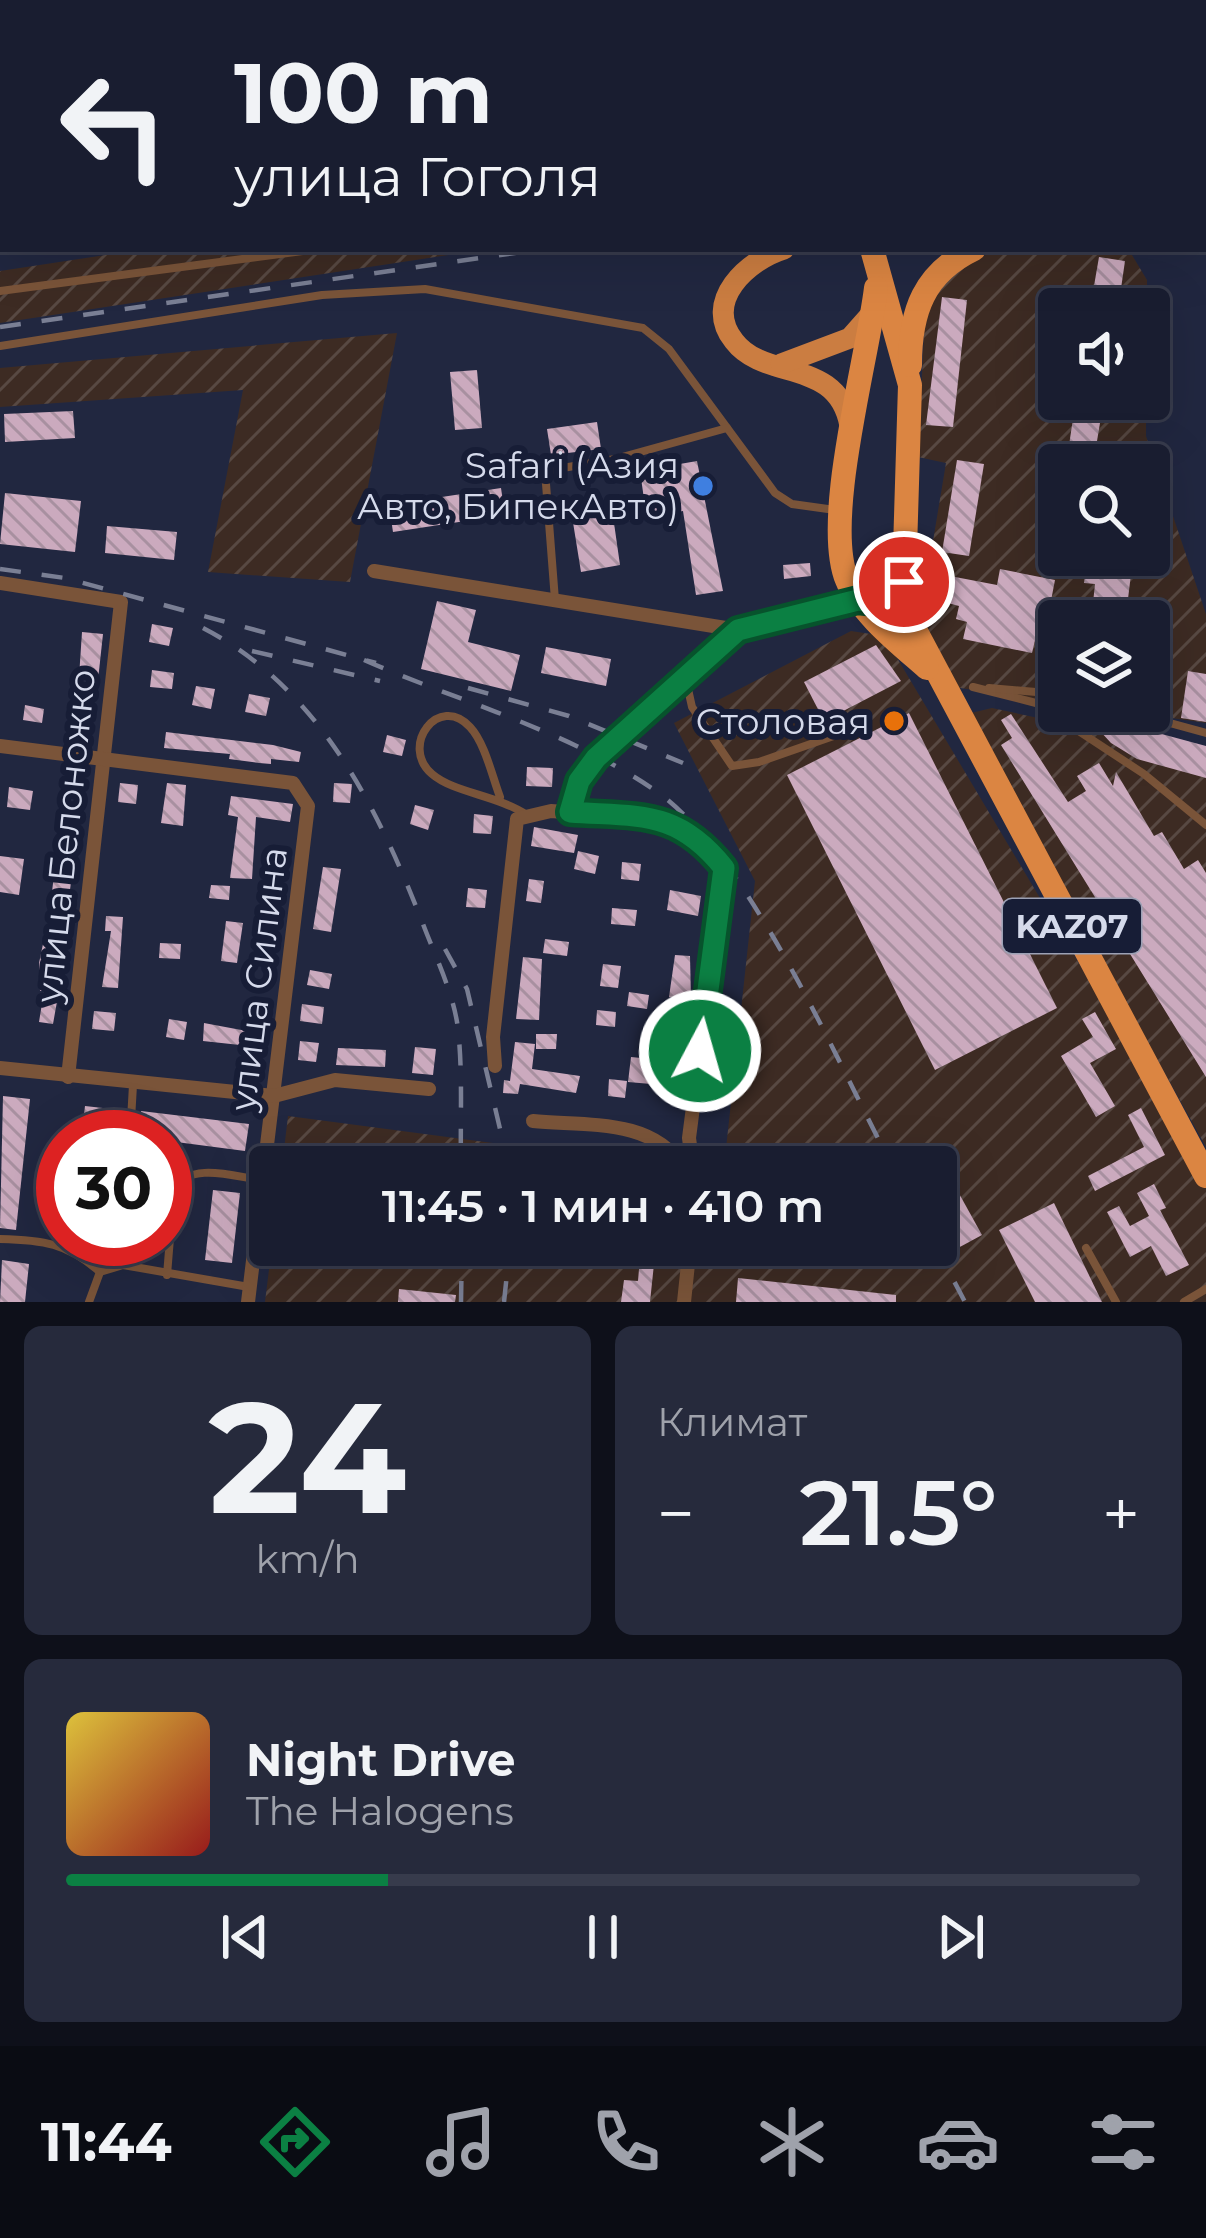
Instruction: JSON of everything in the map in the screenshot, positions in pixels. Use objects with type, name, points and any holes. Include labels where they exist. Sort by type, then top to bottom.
[{"type":"highway","points":[[910,385],[920,298],[947,262],[968,252]]},
{"type":"highway","points":[[874,259],[874,311],[859,382],[843,511],[842,564],[858,600],[882,603],[897,596],[904,582]]},
{"type":"highway","name":"KAZ07","points":[[874,259],[910,385],[904,582],[914,626],[1206,1176]]},
{"type":"highway","points":[[859,382],[886,366],[899,369],[910,385]]},
{"type":"highway","name":"KAZ07","points":[[858,600],[941,681]]},
{"type":"main road","points":[[778,252],[744,270],[730,287],[724,312],[734,343],[827,385],[847,408],[852,439]]},
{"type":"main road","points":[[781,364],[850,338],[874,311]]},
{"type":"street","points":[[374,571],[738,630],[858,600]]},
{"type":"street","name":"улица Белоножко","points":[[0,583],[121,602],[68,1077]]},
{"type":"street","points":[[0,746],[105,757]]},
{"type":"street","name":"улица Силина","points":[[105,757],[293,783],[308,806],[268,1146]]},
{"type":"street","points":[[495,1066],[512,842],[518,820],[551,811],[671,820],[711,852],[724,868],[726,883],[714,920],[690,1146]]},
{"type":"street","points":[[0,1068],[274,1096],[335,1080],[429,1089]]},
{"type":"street","points":[[533,1121],[640,1132],[658,1138],[665,1146]]},
{"type":"street","points":[[684,1302],[688,1266]]},
{"type":"lane","points":[[0,290],[295,252]]},
{"type":"lane","points":[[0,346],[322,295],[454,291],[643,328],[669,349],[776,493],[792,504],[843,511]]},
{"type":"lane","points":[[555,601],[545,470],[615,459],[727,428]]},
{"type":"lane","points":[[570,812],[579,781],[596,758],[738,630]]},
{"type":"lane","points":[[686,678],[692,707],[732,766],[759,762],[868,724]]},
{"type":"lane","points":[[941,681],[1036,703],[1144,774],[1206,825]]},
{"type":"lane","points":[[973,687],[1038,692]]},
{"type":"lane","points":[[500,796],[474,731],[464,722],[453,715],[437,717],[424,729],[419,752],[429,772],[447,784],[500,796],[527,814]]},
{"type":"lane","points":[[1170,723],[1206,733]]},
{"type":"lane","points":[[132,1110],[133,1085]]},
{"type":"lane","points":[[192,1174],[249,1179]]},
{"type":"lane","points":[[0,1239],[49,1240],[71,1247],[100,1273]]},
{"type":"lane","points":[[1086,1248],[1116,1302]]},
{"type":"lane","points":[[100,1273],[120,1266]]},
{"type":"lane","points":[[127,1266],[249,1295]]},
{"type":"lane","points":[[167,1275],[168,1266]]},
{"type":"lane","points":[[89,1302],[100,1273]]},
{"type":"lane","points":[[1184,1302],[1206,1289]]},
{"type":"shaded area","points":[[125,252],[468,252],[0,323],[0,271]]},
{"type":"shaded area","points":[[992,252],[1132,255],[1147,288],[1038,288],[1038,420],[1146,420],[1149,444],[1038,444],[1038,576],[1170,576],[1170,507],[1206,614],[1206,723],[1170,718],[1170,600],[1038,600],[1038,699],[953,687],[921,613],[946,463],[918,457],[925,313],[955,269]]},
{"type":"shaded area","points":[[397,333],[350,582],[208,572],[243,390],[0,407],[0,368]]},
{"type":"shaded area","points":[[851,631],[884,636],[1206,1177],[1206,1302],[265,1302],[269,1266],[957,1266],[957,1146],[726,1146],[755,881],[674,723]]},
{"type":"shaded area","points":[[992,708],[1038,718],[1038,732],[1104,732],[1206,754],[1206,1147],[1033,836],[971,713]]},
{"type":"shaded area","points":[[288,1116],[516,1146],[284,1146]]},
{"type":"building","points":[[1099,257],[1125,261],[1121,288],[1094,288]]},
{"type":"building","points":[[942,297],[967,300],[953,427],[926,425]]},
{"type":"building","points":[[477,370],[482,428],[455,430],[450,372]]},
{"type":"building","points":[[73,411],[75,438],[5,442],[4,414]]},
{"type":"building","points":[[1073,420],[1100,420],[1096,444],[1069,444]]},
{"type":"building","points":[[597,422],[601,449],[551,455],[547,429]]},
{"type":"building","points":[[957,460],[984,464],[969,556],[942,552]]},
{"type":"building","points":[[697,461],[723,591],[696,595],[683,511],[614,523],[620,565],[581,572],[571,510],[644,499],[640,471]]},
{"type":"building","points":[[501,488],[505,515],[393,532],[389,505]]},
{"type":"building","points":[[5,493],[81,501],[75,552],[0,544]]},
{"type":"building","points":[[107,526],[177,532],[174,560],[105,553]]},
{"type":"building","points":[[810,563],[811,576],[784,579],[783,565]]},
{"type":"building","points":[[1000,569],[1055,580],[1051,600],[1038,600],[1038,636],[1032,653],[963,639],[967,622],[956,619],[959,606],[944,602],[950,576],[997,585]]},
{"type":"building","points":[[1085,576],[1131,576],[1128,600],[1093,600],[1095,584],[1084,583]]},
{"type":"building","points":[[437,601],[476,610],[468,642],[520,655],[511,691],[421,669]]},
{"type":"building","points":[[152,624],[173,628],[169,646],[149,642]]},
{"type":"building","points":[[82,632],[103,634],[98,680],[79,677]]},
{"type":"building","points":[[876,645],[901,681],[824,721],[804,682]]},
{"type":"building","points":[[546,647],[611,659],[606,686],[541,673]]},
{"type":"building","points":[[152,670],[174,673],[172,689],[150,687]]},
{"type":"building","points":[[1188,671],[1206,674],[1206,722],[1181,718]]},
{"type":"building","points":[[196,686],[215,689],[211,709],[192,705]]},
{"type":"building","points":[[249,694],[270,698],[266,716],[245,712]]},
{"type":"building","points":[[25,705],[44,709],[42,723],[23,720]]},
{"type":"building","points":[[909,713],[1057,1008],[935,1070],[787,775]]},
{"type":"building","points":[[1011,714],[1068,802],[1086,791],[1077,776],[1099,763],[1113,786],[1116,772],[1154,836],[1162,832],[1184,869],[1198,860],[1206,873],[1206,1077],[1001,745],[1012,738],[1001,720]]},
{"type":"building","points":[[166,732],[301,752],[299,762],[229,759],[230,754],[164,748]]},
{"type":"building","points":[[1101,732],[1154,732],[1206,746],[1206,778],[1137,759]]},
{"type":"building","points":[[387,735],[406,740],[402,756],[383,752]]},
{"type":"building","points":[[527,767],[553,768],[552,787],[526,786]]},
{"type":"building","points":[[120,783],[138,785],[136,804],[118,802]]},
{"type":"building","points":[[167,783],[186,785],[183,826],[161,823]]},
{"type":"building","points":[[334,783],[352,784],[350,803],[333,802]]},
{"type":"building","points":[[9,787],[33,791],[30,810],[7,807]]},
{"type":"building","points":[[231,796],[293,804],[290,822],[256,817],[252,879],[230,878],[238,817],[228,815]]},
{"type":"building","points":[[415,805],[434,810],[428,830],[410,824]]},
{"type":"building","points":[[474,814],[493,816],[491,834],[473,833]]},
{"type":"building","points":[[534,827],[578,835],[574,853],[531,846]]},
{"type":"building","points":[[59,830],[78,832],[68,904],[51,901]]},
{"type":"building","points":[[578,851],[599,856],[595,874],[574,869]]},
{"type":"building","points":[[0,856],[24,859],[19,895],[0,892]]},
{"type":"building","points":[[622,862],[641,864],[639,881],[621,879]]},
{"type":"building","points":[[323,867],[341,869],[331,932],[313,929]]},
{"type":"building","points":[[529,879],[544,881],[541,903],[526,901]]},
{"type":"building","points":[[211,885],[230,886],[229,900],[209,898]]},
{"type":"building","points":[[468,888],[487,890],[485,908],[466,907]]},
{"type":"building","points":[[670,890],[701,896],[698,916],[667,910]]},
{"type":"building","points":[[612,908],[637,910],[635,926],[611,924]]},
{"type":"building","points":[[106,916],[123,917],[118,988],[102,987],[111,931],[105,931]]},
{"type":"building","points":[[226,921],[243,923],[237,963],[221,961]]},
{"type":"building","points":[[47,925],[70,929],[53,1024],[39,1022],[44,991],[40,991],[39,963]]},
{"type":"building","points":[[545,939],[569,942],[567,956],[543,953]]},
{"type":"building","points":[[160,943],[181,944],[180,959],[159,958]]},
{"type":"building","points":[[675,955],[690,956],[691,999],[669,997]]},
{"type":"building","points":[[523,957],[542,959],[539,1020],[516,1019]]},
{"type":"building","points":[[603,964],[621,966],[618,988],[600,986]]},
{"type":"building","points":[[310,970],[332,974],[329,989],[307,985]]},
{"type":"building","points":[[629,992],[649,995],[647,1009],[627,1006]]},
{"type":"building","points":[[302,1004],[324,1007],[322,1024],[300,1021]]},
{"type":"building","points":[[597,1010],[616,1012],[615,1027],[596,1025]]},
{"type":"building","points":[[94,1011],[116,1013],[114,1031],[92,1029]]},
{"type":"building","points":[[1095,1012],[1116,1049],[1090,1063],[1115,1106],[1096,1117],[1061,1056],[1093,1037],[1082,1019]]},
{"type":"building","points":[[169,1019],[187,1022],[184,1040],[166,1037]]},
{"type":"building","points":[[204,1023],[252,1032],[249,1046],[203,1041]]},
{"type":"building","points":[[536,1034],[557,1034],[556,1049],[536,1049]]},
{"type":"building","points":[[669,1035],[683,1037],[681,1078],[652,1074],[651,1084],[628,1082],[631,1057],[662,1060]]},
{"type":"building","points":[[300,1041],[319,1043],[316,1062],[298,1060]]},
{"type":"building","points":[[515,1042],[535,1044],[532,1069],[580,1076],[576,1093],[520,1084],[518,1094],[503,1093],[504,1080],[510,1081]]},
{"type":"building","points":[[415,1047],[436,1049],[433,1075],[412,1073]]},
{"type":"building","points":[[338,1048],[386,1050],[385,1067],[336,1065]]},
{"type":"building","points":[[609,1079],[627,1081],[625,1098],[608,1096]]},
{"type":"building","points":[[3,1096],[30,1099],[16,1230],[0,1228]]},
{"type":"building","points":[[1141,1108],[1165,1155],[1095,1191],[1088,1176],[1144,1147],[1128,1115]]},
{"type":"building","points":[[192,1117],[249,1124],[245,1151],[192,1144]]},
{"type":"building","points":[[1154,1184],[1166,1208],[1160,1210],[1189,1265],[1166,1276],[1151,1246],[1130,1257],[1107,1212],[1119,1206],[1130,1226],[1149,1216],[1137,1193]]},
{"type":"building","points":[[213,1190],[240,1193],[232,1263],[205,1260]]},
{"type":"building","points":[[957,1190],[982,1235],[957,1246]]},
{"type":"building","points":[[1054,1203],[1102,1302],[1035,1302],[999,1230]]},
{"type":"building","points":[[2,1260],[29,1264],[25,1302],[0,1302]]},
{"type":"building","points":[[639,1266],[654,1266],[650,1302],[621,1302],[624,1280],[638,1281]]},
{"type":"building","points":[[738,1278],[896,1295],[896,1302],[736,1302]]},
{"type":"building","points":[[399,1289],[456,1295],[455,1302],[398,1302]]},
{"type":"railway","points":[[0,327],[521,252]]},
{"type":"railway","points":[[0,569],[65,578],[376,663]]},
{"type":"railway","points":[[203,628],[244,653],[311,717],[339,754],[386,836],[456,1016],[461,1146]]},
{"type":"railway","points":[[252,651],[380,681]]},
{"type":"railway","points":[[364,660],[587,751],[656,791],[691,822],[758,911],[882,1146]]},
{"type":"railway","points":[[468,688],[569,716],[683,763]]},
{"type":"railway","points":[[445,949],[467,989],[504,1146]]},
{"type":"railway","points":[[461,1302],[462,1266]]},
{"type":"railway","points":[[504,1302],[508,1266]]},
{"type":"railway","points":[[946,1266],[965,1302]]},
{"type":"place","name":"Safari (Азия Авто, БипекАвто)","points":[[703,486]]},
{"type":"place","name":"Столовая","points":[[894,721]]},
{"type":"route","points":[[700,1051],[714,920],[726,883],[724,868],[699,838],[671,820],[570,812],[579,781],[619,736],[738,630],[858,600],[882,603],[897,596],[904,582]]}]
